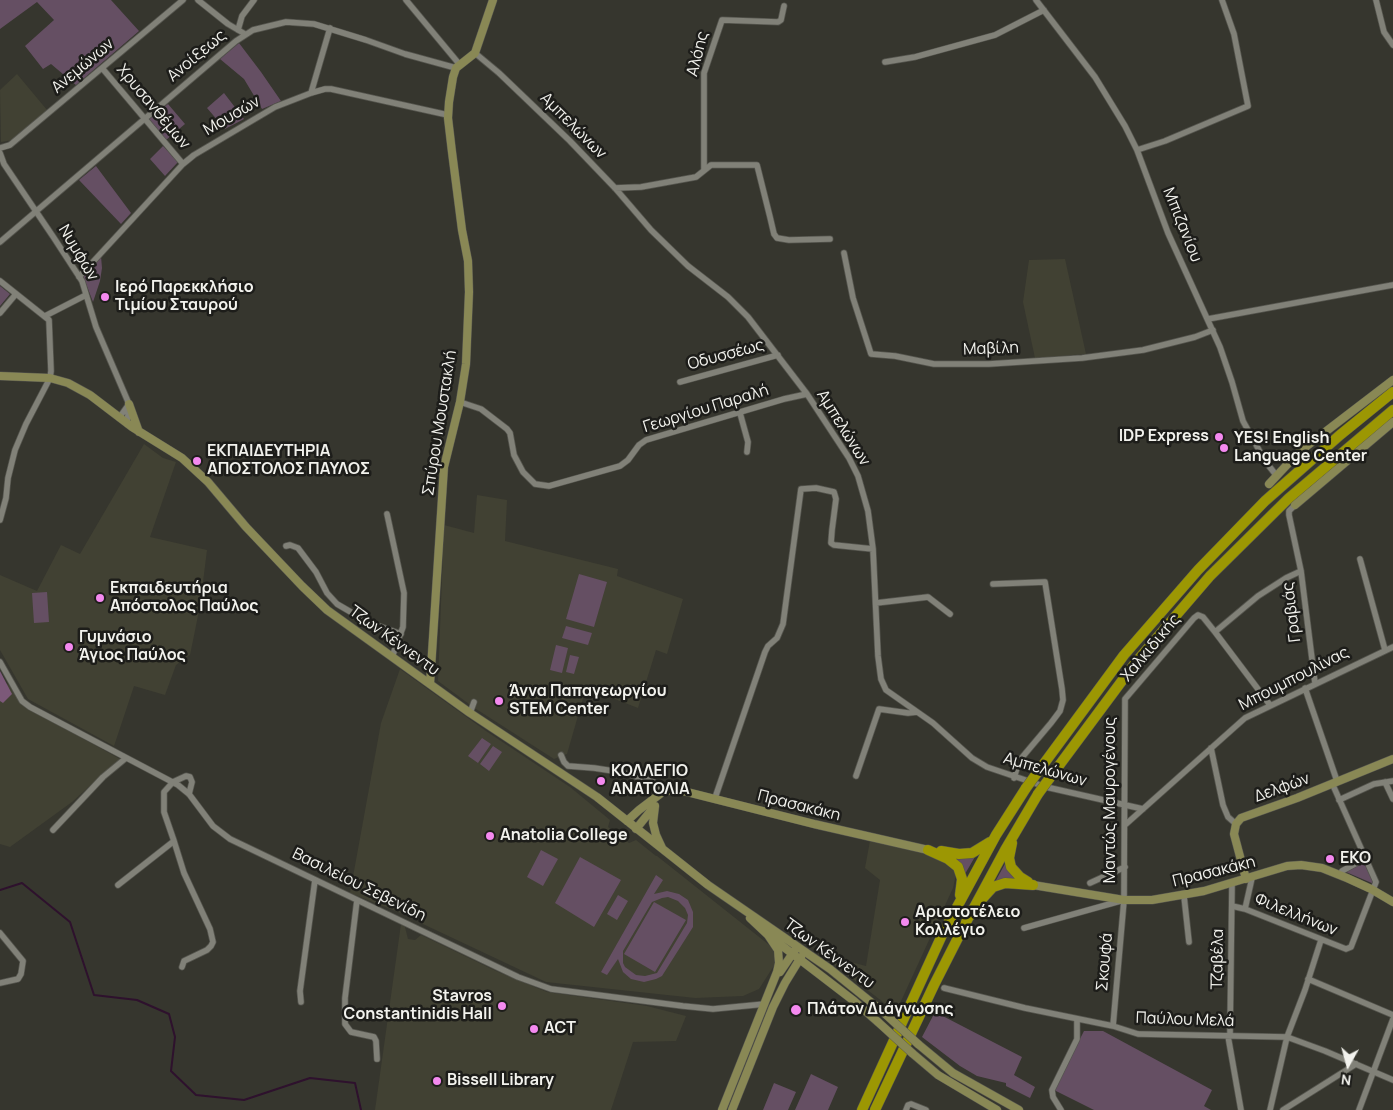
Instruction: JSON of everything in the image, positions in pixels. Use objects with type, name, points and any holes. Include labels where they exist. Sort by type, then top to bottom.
[{"type":"highway","points":[[862,1110],[934,951],[957,906],[996,835],[1036,773],[1124,655],[1198,570],[1276,492],[1340,435],[1393,392]]},
{"type":"highway","points":[[875,1110],[971,911],[1017,829],[1049,779],[1136,662],[1210,576],[1289,498],[1393,410]]},
{"type":"highway","points":[[1017,829],[1010,849],[1010,863],[1017,875],[1034,885]]},
{"type":"highway","points":[[928,850],[959,854],[972,853],[989,843],[996,835]]},
{"type":"highway","points":[[928,850],[948,858],[958,867],[962,883],[957,906]]},
{"type":"highway","points":[[971,911],[991,889],[998,885],[1012,882],[1034,885]]},
{"type":"highway","points":[[857,1110],[877,1075]]},
{"type":"highway","points":[[880,1110],[884,1092]]},
{"type":"main road","points":[[458,66],[475,53],[493,0]]},
{"type":"main road","name":"Σπύρου Μουστακλή","points":[[430,684],[444,467],[460,402],[466,357],[469,268],[459,212],[448,115],[450,95],[458,66]]},
{"type":"main road","name":"Τζων Κέννεντυ","points":[[0,376],[50,378],[68,383],[85,392],[127,424],[188,463],[311,595],[338,618],[470,713],[575,782],[741,909],[843,979],[953,1073],[1019,1110]]},
{"type":"main road","points":[[1269,484],[1306,447],[1393,380]]},
{"type":"main road","points":[[129,404],[139,432]]},
{"type":"main road","points":[[1295,505],[1393,422]]},
{"type":"main road","name":"Δελφών","points":[[1236,824],[1243,817],[1393,759]]},
{"type":"main road","name":"Πρασακάκη","points":[[662,793],[686,791],[814,824],[928,850]]},
{"type":"main road","points":[[627,821],[638,810],[662,793]]},
{"type":"main road","points":[[636,828],[655,806],[662,793]]},
{"type":"main road","points":[[655,806],[653,823],[663,850]]},
{"type":"main road","points":[[1236,824],[1234,837],[1249,879]]},
{"type":"main road","name":"Πρασακάκη","points":[[1034,885],[1060,891],[1124,900],[1152,900],[1184,896],[1232,884],[1287,866],[1297,865],[1318,867],[1340,875],[1374,890],[1393,902]]},
{"type":"main road","name":"Τζων Κέννεντυ","points":[[741,909],[768,935],[854,1001],[938,1075],[997,1110]]},
{"type":"main road","points":[[722,1110],[778,969],[779,954],[768,935]]},
{"type":"main road","points":[[772,985],[797,946]]},
{"type":"main road","points":[[732,1110],[773,1007],[805,952]]},
{"type":"street","name":"Ανεμώνων","points":[[0,148],[10,145],[183,0]]},
{"type":"street","points":[[198,0],[228,24],[245,34]]},
{"type":"street","points":[[238,30],[242,16],[254,0]]},
{"type":"street","points":[[406,0],[458,66]]},
{"type":"street","name":"Μπιζανίου","points":[[1036,0],[1095,78],[1125,126],[1137,150],[1168,233],[1213,330],[1232,382],[1243,421],[1265,461],[1276,475]]},
{"type":"street","points":[[1137,150],[1165,141],[1248,106],[1234,34],[1222,0]]},
{"type":"street","points":[[1376,0],[1384,32],[1393,45]]},
{"type":"street","name":"Αλόης","points":[[704,170],[704,73],[722,20],[778,22],[782,20],[784,6]]},
{"type":"street","points":[[885,62],[914,57],[995,35],[1044,10]]},
{"type":"street","name":"Ανοίξεως","points":[[0,242],[245,34],[286,22],[305,22],[330,28],[400,53],[458,66]]},
{"type":"street","points":[[311,93],[330,28]]},
{"type":"street","name":"Αμπελώνων","points":[[475,53],[499,72],[570,141],[688,266],[728,297],[748,316],[807,394],[849,458],[858,476],[868,511],[873,549],[881,680],[886,690],[938,727],[977,762],[1014,778],[1065,792],[1144,809]]},
{"type":"street","name":"Χρυσανθέμων","points":[[102,68],[183,164]]},
{"type":"street","name":"Μουσών","points":[[79,277],[183,164],[194,155],[264,113],[325,89],[342,91],[448,115]]},
{"type":"street","name":"Νυμφών","points":[[0,155],[5,166],[79,277],[96,327],[129,404]]},
{"type":"street","points":[[615,188],[641,187],[696,178],[711,165],[759,166],[762,190],[774,234],[777,238],[789,240],[830,238]]},
{"type":"street","name":"Μαβίλη","points":[[844,253],[853,298],[871,354],[895,356],[934,364],[989,364],[1082,358],[1143,350],[1195,337],[1213,330]]},
{"type":"street","points":[[0,281],[50,322],[50,378],[19,441],[10,469],[6,498],[0,520]]},
{"type":"street","points":[[1208,319],[1393,285]]},
{"type":"street","points":[[0,313],[16,294]]},
{"type":"street","points":[[45,316],[86,295]]},
{"type":"street","name":"Οδυσσέως","points":[[680,382],[778,355]]},
{"type":"street","name":"Γεωργίου Παραλή","points":[[460,402],[481,409],[507,429],[510,433],[514,454],[523,472],[535,484],[546,486],[620,466],[628,460],[639,444],[646,440],[784,399],[807,394]]},
{"type":"street","points":[[119,418],[129,404]]},
{"type":"street","points":[[127,424],[129,404]]},
{"type":"street","points":[[740,413],[748,442],[747,452]]},
{"type":"street","points":[[715,798],[765,652],[768,646],[777,638],[783,624],[801,489],[816,488],[834,492],[836,499],[832,543],[834,545],[873,549]]},
{"type":"street","name":"Γραβιάς","points":[[1295,505],[1289,514],[1301,571],[1315,683]]},
{"type":"street","points":[[387,514],[404,593],[401,634],[392,657]]},
{"type":"street","points":[[286,546],[298,548],[316,572],[327,593],[337,604],[368,622],[401,634]]},
{"type":"street","points":[[1360,559],[1384,650]]},
{"type":"street","points":[[1270,705],[1215,632],[1258,596],[1301,571]]},
{"type":"street","points":[[993,584],[1045,582],[1062,689],[1063,700],[1060,711],[1018,763],[1014,778]]},
{"type":"street","points":[[876,603],[928,596],[950,614]]},
{"type":"street","name":"Χαλκιδικής","points":[[1125,699],[1198,615],[1203,617],[1215,632]]},
{"type":"street","name":"Μπουμπουλίνας","points":[[1125,826],[1245,718],[1393,647]]},
{"type":"street","name":"Βασιλείου Σεβενίδη","points":[[0,662],[22,700],[30,707],[173,782],[189,794],[204,816],[225,837],[512,975],[551,989],[709,1009],[765,1004]]},
{"type":"street","points":[[1305,688],[1339,800],[1376,882],[1374,890]]},
{"type":"street","name":"Μαντώς Μαυρογένους","points":[[1124,900],[1125,699]]},
{"type":"street","points":[[470,713],[474,702]]},
{"type":"street","points":[[856,776],[879,709],[905,713],[917,712]]},
{"type":"street","points":[[1211,748],[1223,805],[1228,818],[1236,824]]},
{"type":"street","name":"Πρασακάκη","points":[[561,755],[568,766],[620,772],[652,782],[662,793]]},
{"type":"street","points":[[53,830],[103,778],[126,758]]},
{"type":"street","points":[[182,967],[184,961],[207,950],[213,942],[210,929],[184,873],[164,812],[164,792],[173,782],[183,776],[190,777],[193,784],[189,794]]},
{"type":"street","points":[[1339,800],[1374,784],[1393,780]]},
{"type":"street","points":[[1386,782],[1393,799]]},
{"type":"street","points":[[118,885],[174,841]]},
{"type":"street","points":[[1340,875],[1342,871],[1366,858]]},
{"type":"street","points":[[1090,883],[1125,867]]},
{"type":"street","points":[[1246,909],[1251,886],[1249,879]]},
{"type":"street","points":[[302,1002],[300,991],[315,880]]},
{"type":"street","name":"Τζαβέλα","points":[[1232,884],[1229,1036],[1241,1110]]},
{"type":"street","name":"Φιλελλήνων","points":[[1232,906],[1246,909],[1320,940],[1348,949],[1351,947],[1374,890]]},
{"type":"street","points":[[1184,896],[1189,942]]},
{"type":"street","points":[[357,900],[345,998],[345,1024],[351,1032],[374,1037],[376,1059]]},
{"type":"street","points":[[1024,928],[1124,900]]},
{"type":"street","name":"Σκουφά","points":[[1113,1026],[1124,900]]},
{"type":"street","points":[[0,934],[23,961],[21,974],[18,978],[0,983]]},
{"type":"street","points":[[1270,1110],[1287,1037],[1320,940]]},
{"type":"street","points":[[1308,979],[1393,1015]]},
{"type":"street","name":"Παύλου Μελά","points":[[944,988],[1113,1026],[1125,1031],[1152,1035],[1287,1037],[1393,1080]]},
{"type":"street","points":[[1061,1110],[1053,1098],[1052,1090],[1077,1039],[1077,1019]]},
{"type":"street","points":[[1359,1110],[1393,1019]]},
{"type":"street","points":[[1283,1110],[1356,1064]]},
{"type":"street","points":[[906,1110],[911,1104],[926,1110]]},
{"type":"shaded area","points":[[0,0],[111,0],[139,31],[76,85],[51,64],[43,69],[25,46],[54,20],[37,2],[0,29]]},
{"type":"shaded area","points":[[239,43],[281,101],[262,109],[244,79],[220,59]]},
{"type":"shaded area","points":[[17,74],[47,110],[13,140],[1,142],[0,90]]},
{"type":"shaded area","points":[[224,93],[244,119],[225,129],[207,108]]},
{"type":"shaded area","points":[[168,104],[185,124],[166,140],[149,119]]},
{"type":"shaded area","points":[[163,146],[178,162],[165,176],[150,159]]},
{"type":"shaded area","points":[[96,166],[131,213],[121,224],[79,180]]},
{"type":"shaded area","points":[[101,256],[100,281],[93,302],[83,276]]},
{"type":"shaded area","points":[[1065,259],[1086,354],[1035,358],[1023,302],[1029,260]]},
{"type":"shaded area","points":[[0,286],[10,294],[0,306]]},
{"type":"shaded area","name":"Εκπαιδευτήρια Απόστολος Παύλος","points":[[144,444],[163,458],[176,462],[150,537],[207,550],[200,606],[190,655],[176,665],[165,695],[134,686],[114,746],[28,699],[0,650],[0,575],[37,591],[61,545],[80,554]]},
{"type":"shaded area","points":[[477,495],[507,500],[505,541],[618,569],[617,576],[683,599],[667,654],[656,650],[638,708],[586,688],[567,754],[554,759],[473,707],[438,681],[444,525],[474,533]]},
{"type":"shaded area","points":[[579,574],[607,582],[594,627],[566,619]]},
{"type":"shaded area","points":[[47,592],[49,622],[34,623],[32,593]]},
{"type":"shaded area","points":[[566,626],[592,633],[588,645],[562,638]]},
{"type":"shaded area","points":[[556,645],[568,648],[562,673],[550,670]]},
{"type":"shaded area","points":[[570,655],[579,657],[574,674],[566,672]]},
{"type":"shaded area","name":"Anatolia College","points":[[400,669],[486,731],[570,787],[610,820],[608,827],[629,843],[636,840],[773,948],[775,964],[759,989],[743,996],[695,998],[546,982],[423,924],[418,916],[403,914],[350,893],[381,723]]},
{"type":"shaded area","points":[[0,671],[12,694],[3,703],[0,701]]},
{"type":"shaded area","points":[[8,684],[24,706],[120,759],[72,802],[10,847],[0,844],[0,685]]},
{"type":"shaded area","points":[[482,738],[491,744],[478,763],[468,756]]},
{"type":"shaded area","points":[[493,746],[502,752],[489,771],[480,764]]},
{"type":"shaded area","name":"Αριστοτέλειο Κολλέγιο","points":[[870,841],[929,854],[953,867],[956,874],[953,888],[896,1012],[827,959],[828,956],[866,966],[880,880],[865,868]]},
{"type":"shaded area","points":[[541,850],[558,859],[543,886],[527,877]]},
{"type":"shaded area","points":[[976,855],[965,874],[954,858]]},
{"type":"shaded area","points":[[580,857],[621,880],[594,927],[555,903]]},
{"type":"shaded area","points":[[1006,862],[1017,879],[995,882]]},
{"type":"shaded area","points":[[1364,862],[1374,884],[1346,872]]},
{"type":"shaded area","points":[[656,875],[663,880],[654,894],[667,891],[679,894],[688,900],[693,912],[693,927],[662,976],[644,982],[631,979],[623,972],[618,959],[607,975],[601,972]],"holes":[[[668,897],[678,901],[685,908],[688,915],[687,923],[657,973],[645,976],[636,975],[625,967],[623,951],[652,902]]]},
{"type":"shaded area","points":[[618,895],[628,901],[617,920],[607,914]]},
{"type":"shaded area","points":[[654,902],[686,920],[655,972],[624,954]]},
{"type":"shaded area","name":"ACT","points":[[401,924],[405,927],[408,939],[415,940],[421,935],[496,971],[547,992],[647,1006],[686,1016],[676,1041],[633,1042],[611,1110],[375,1110]]},
{"type":"shaded area","points":[[935,1012],[1022,1057],[1014,1075],[1035,1087],[1030,1098],[1006,1086],[1006,1083],[977,1076],[960,1066],[922,1037]]},
{"type":"shaded area","points":[[1084,1031],[1103,1031],[1212,1090],[1204,1106],[1211,1110],[1094,1110],[1054,1090]]},
{"type":"shaded area","points":[[811,1074],[838,1087],[828,1110],[795,1110]]},
{"type":"shaded area","points":[[774,1083],[796,1092],[788,1110],[763,1110]]},
{"type":"waterway","points":[[0,890],[22,883],[70,922],[94,995],[137,1000],[169,1014],[175,1037],[171,1071],[196,1095],[244,1100],[310,1078],[355,1083],[361,1110]]},
{"type":"place","name":"Ιερό Παρεκκλήσιο Τιμίου Σταυρού","points":[[105,297]]},
{"type":"place","name":"IDP Express","points":[[1219,437]]},
{"type":"place","name":"YES! English Language Center","points":[[1224,448]]},
{"type":"place","name":"ΕΚΠΑΙΔΕΥΤΗΡΙΑ ΑΠΟΣΤΟΛΟΣ ΠΑΥΛΟΣ","points":[[197,461]]},
{"type":"place","name":"Εκπαιδευτήρια Απόστολος Παύλος","points":[[100,598]]},
{"type":"place","name":"Γυμνάσιο Άγιος Παύλος","points":[[69,647]]},
{"type":"place","name":"Άννα Παπαγεωργίου STEM Center","points":[[499,701]]},
{"type":"place","name":"ΚΟΛΛΕΓΙΟ ΑΝΑΤΟΛΙΑ","points":[[601,781]]},
{"type":"place","name":"Anatolia College","points":[[490,836]]},
{"type":"place","name":"EKO","points":[[1330,859]]},
{"type":"place","name":"Αριστοτέλειο Κολλέγιο","points":[[905,922]]},
{"type":"place","name":"Stavros Constantinidis Hall","points":[[502,1006]]},
{"type":"place","name":"Πλάτον Διάγνωσης","points":[[796,1010]]},
{"type":"place","name":"ACT","points":[[534,1029]]},
{"type":"place","name":"Bissell Library","points":[[437,1081]]}]
